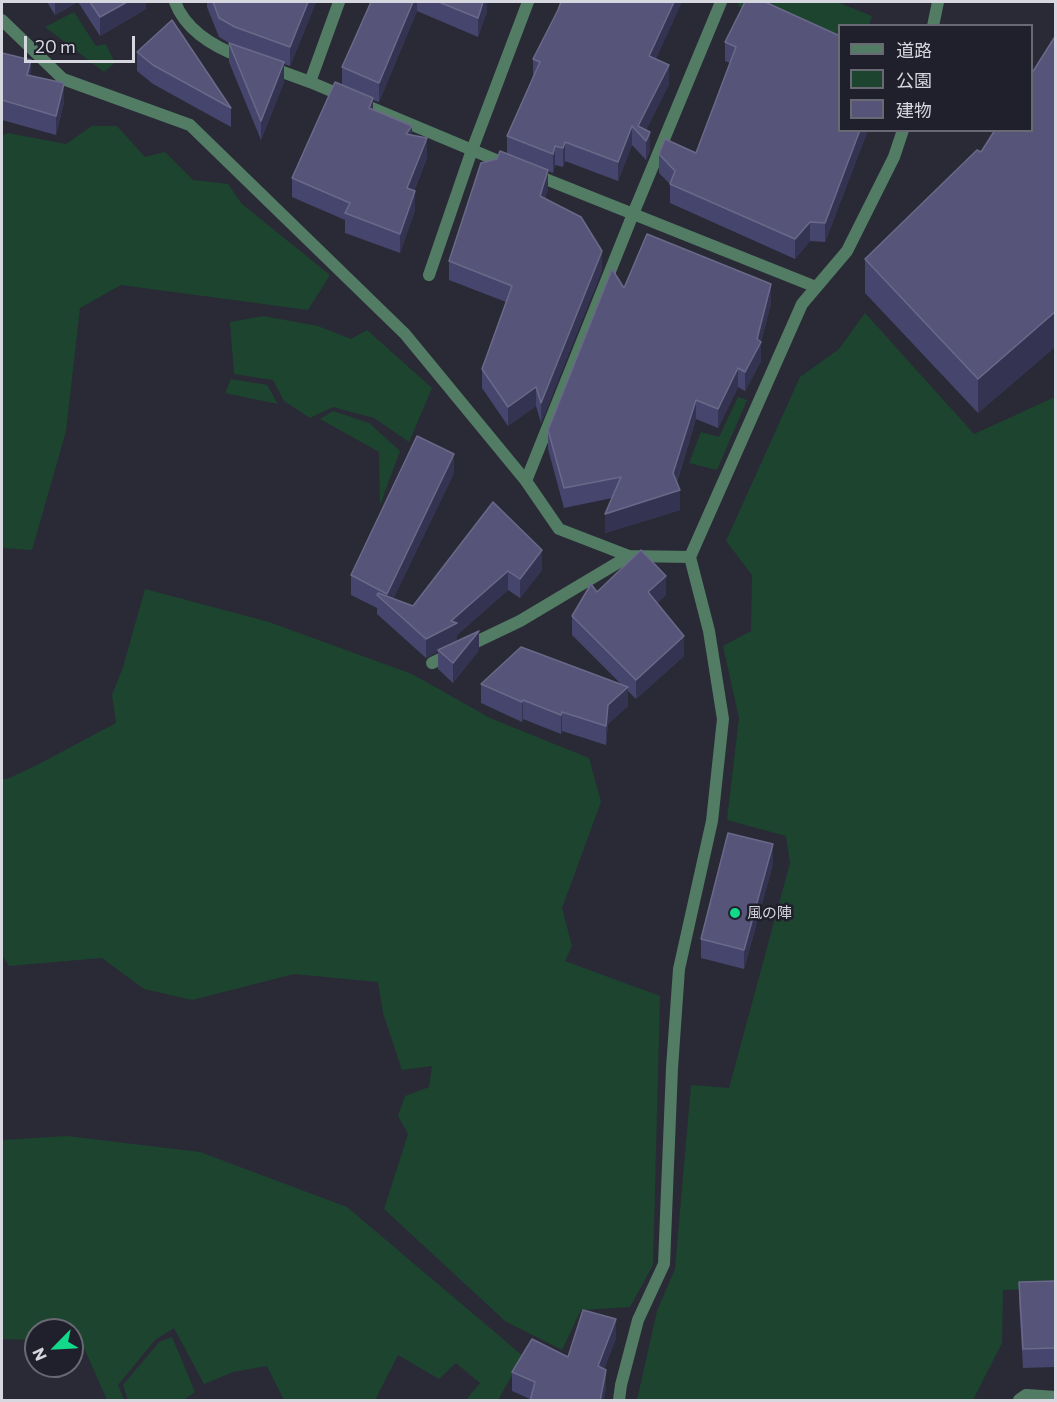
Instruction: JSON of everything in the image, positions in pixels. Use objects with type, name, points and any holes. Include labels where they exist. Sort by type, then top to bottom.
[{"type":"street","points":[[175,2],[179,13],[198,34],[231,54],[310,82],[472,150],[816,287]]},
{"type":"street","points":[[310,82],[339,2]]},
{"type":"street","points":[[429,275],[472,150],[528,2]]},
{"type":"street","points":[[526,481],[721,2]]},
{"type":"street","points":[[933,24],[938,2]]},
{"type":"street","points":[[2,20],[63,79],[190,125],[405,334],[526,481],[559,529],[629,556],[690,557]]},
{"type":"street","points":[[619,1401],[638,1320],[664,1264],[672,1068],[679,969],[712,821],[723,719],[709,632],[690,557],[802,304],[848,251],[894,157],[902,132]]},
{"type":"street","points":[[432,663],[520,621],[629,556]]},
{"type":"street","points":[[1019,1401],[1026,1395],[1056,1397]]},
{"type":"green space","points":[[739,2],[837,2],[872,16],[869,24],[838,24],[838,42],[738,6]]},
{"type":"green space","points":[[74,12],[96,46],[106,44],[115,63],[104,72],[45,27]]},
{"type":"green space","points":[[92,126],[117,126],[145,157],[165,152],[193,180],[228,184],[242,204],[330,275],[308,310],[121,285],[80,308],[66,431],[32,550],[2,548],[2,136],[8,133],[66,144]]},
{"type":"green space","points":[[865,313],[974,434],[1055,397],[1055,1288],[1003,1290],[1002,1343],[973,1400],[637,1400],[657,1311],[675,1269],[691,1085],[729,1088],[790,863],[786,836],[727,820],[739,718],[723,646],[751,631],[752,575],[726,541],[800,377],[839,349]]},
{"type":"green space","points":[[263,316],[318,326],[351,339],[367,330],[432,388],[409,442],[374,418],[333,407],[310,418],[284,401],[273,380],[234,374],[230,322]]},
{"type":"green space","points":[[231,379],[267,385],[278,404],[225,393]]},
{"type":"green space","points":[[738,397],[747,400],[717,470],[689,463],[701,432],[719,437]]},
{"type":"green space","points":[[333,411],[369,423],[400,451],[380,505],[379,452],[320,419]]},
{"type":"green space","points":[[145,589],[269,622],[412,674],[490,718],[589,758],[601,802],[562,908],[572,946],[565,961],[660,996],[653,1265],[630,1307],[581,1310],[562,1350],[505,1321],[384,1209],[408,1134],[398,1116],[405,1096],[429,1087],[432,1066],[402,1070],[383,1013],[378,982],[294,974],[192,1000],[144,989],[102,958],[9,966],[2,955],[2,779],[7,779],[39,764],[116,723],[112,695],[123,667]]},
{"type":"green space","points":[[67,1136],[200,1152],[347,1207],[523,1356],[498,1400],[466,1400],[480,1383],[456,1363],[439,1379],[398,1355],[375,1400],[284,1400],[267,1366],[233,1372],[204,1384],[174,1328],[155,1340],[118,1385],[124,1400],[107,1400],[84,1348],[84,1318],[24,1318],[24,1340],[2,1339],[2,1140]]},
{"type":"green space","points":[[172,1337],[195,1392],[184,1400],[128,1400],[123,1385],[159,1342]]},
{"type":"building","points":[[90,2],[127,2],[100,17]]},
{"type":"building","points":[[213,2],[308,2],[290,47],[235,27],[219,18]]},
{"type":"building","points":[[371,2],[413,2],[379,83],[342,67]]},
{"type":"building","points":[[439,2],[483,2],[478,18]]},
{"type":"building","points":[[561,2],[674,2],[649,56],[669,65],[638,126],[650,132],[646,141],[632,126],[618,162],[565,142],[563,148],[555,146],[553,154],[507,136],[540,62],[533,59]]},
{"type":"building","points":[[745,2],[765,2],[838,35],[838,132],[859,132],[825,223],[810,222],[795,239],[670,184],[675,171],[659,154],[665,139],[696,153],[736,47],[725,42]]},
{"type":"building","points":[[172,20],[231,108],[153,65],[137,52]]},
{"type":"building","points":[[1056,35],[1056,311],[978,379],[865,259],[977,150],[981,152],[994,132],[1033,132],[1033,71]]},
{"type":"building","points":[[229,43],[284,62],[261,121]]},
{"type":"building","points":[[2,53],[31,60],[27,75],[64,83],[56,116],[2,100]]},
{"type":"building","points":[[335,82],[373,98],[369,108],[412,126],[406,134],[427,138],[407,188],[415,191],[400,234],[345,213],[350,203],[292,178]]},
{"type":"building","points":[[500,151],[548,170],[540,196],[581,217],[602,251],[541,403],[536,387],[508,407],[482,369],[512,286],[449,261],[481,163],[497,159]]},
{"type":"building","points":[[647,234],[771,284],[757,339],[761,342],[745,372],[738,368],[718,409],[696,400],[673,473],[680,490],[605,514],[621,477],[564,488],[548,430],[612,269],[624,288]]},
{"type":"building","points":[[417,436],[454,454],[387,594],[351,575]]},
{"type":"building","points":[[493,502],[542,550],[520,579],[508,571],[451,621],[457,623],[426,639],[377,595],[378,593],[413,606]]},
{"type":"building","points":[[641,550],[666,576],[648,592],[684,636],[636,680],[572,616],[591,584],[597,592]]},
{"type":"building","points":[[479,631],[453,663],[438,650]]},
{"type":"building","points":[[521,647],[628,687],[608,705],[606,726],[562,712],[561,715],[523,700],[522,702],[481,684]]},
{"type":"building","points":[[728,833],[773,844],[744,950],[701,939]]},
{"type":"building","points":[[1056,1281],[1056,1348],[1023,1349],[1019,1282]]},
{"type":"building","points":[[583,1310],[616,1319],[598,1366],[606,1370],[600,1401],[530,1401],[535,1382],[512,1372],[532,1339],[568,1357]]},
{"type":"place","name":"風の陣","points":[[735,913]]}]
